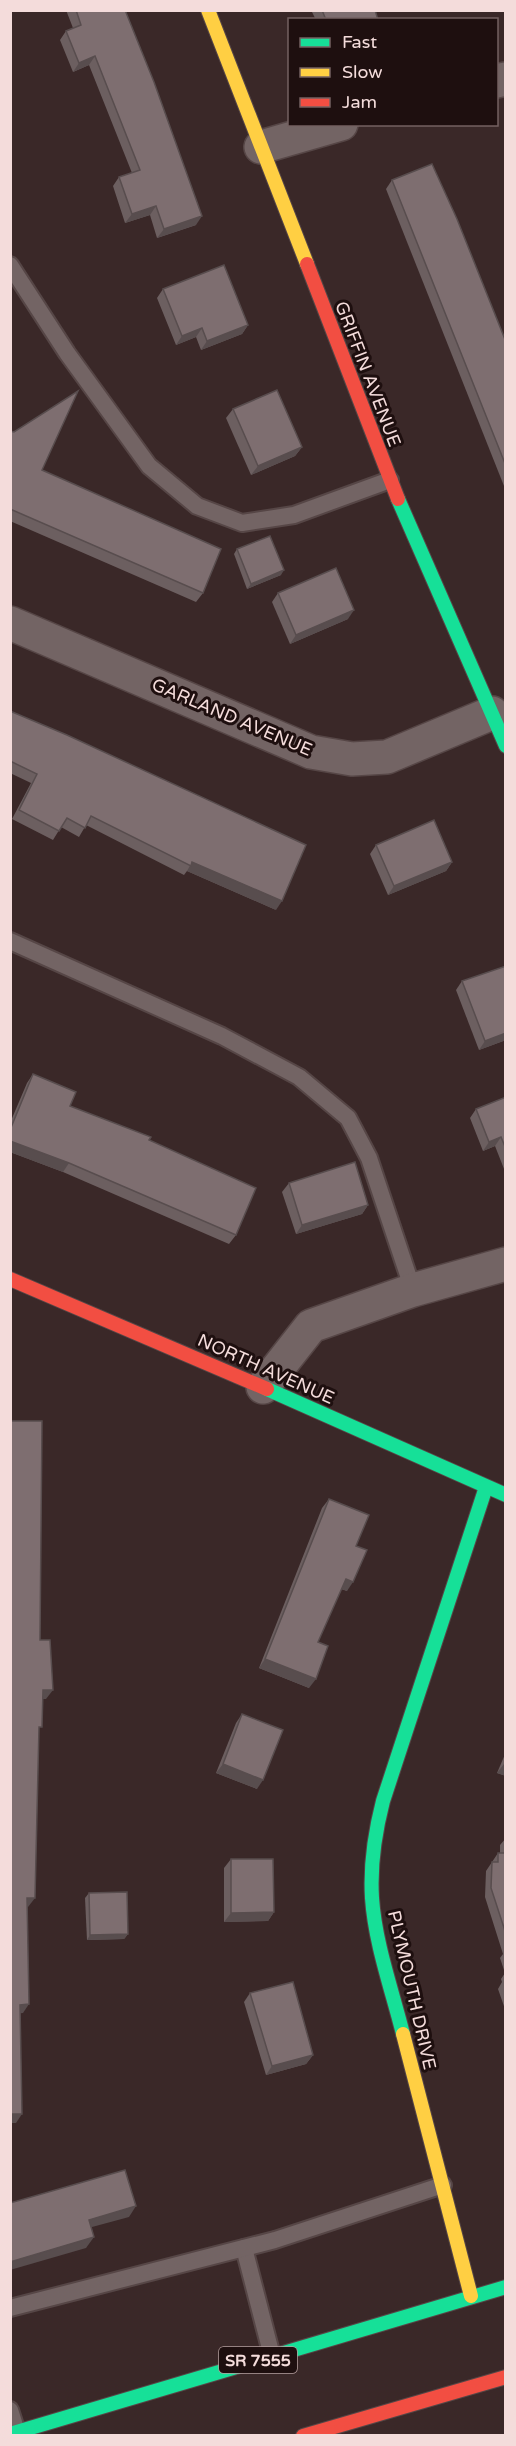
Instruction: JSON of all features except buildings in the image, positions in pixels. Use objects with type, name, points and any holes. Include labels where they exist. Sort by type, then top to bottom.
[{"type":"street","name":"GRIFFIN AVENUE","points":[[208,10],[390,480],[506,746]]},
{"type":"street","points":[[261,147],[334,126]]},
{"type":"street","name":"GARLAND AVENUE","points":[[10,623],[310,752],[352,759],[387,757],[492,713]]},
{"type":"street","points":[[263,1387],[311,1326],[413,1290],[506,1264]]},
{"type":"street","name":"NORTH AVENUE","points":[[10,1279],[263,1387],[506,1495]]},
{"type":"street","name":"PLYMOUTH DRIVE","points":[[471,2296],[383,1956],[372,1898],[374,1837],[383,1802],[486,1487]]},
{"type":"street","name":"SR 7555","points":[[14,2433],[506,2287]]},
{"type":"street","points":[[303,2436],[506,2377]]},
{"type":"lane","points":[[10,265],[15,279],[149,466],[197,506],[242,523],[294,515],[390,480]]},
{"type":"lane","points":[[10,941],[222,1036],[299,1077],[348,1118],[369,1158],[413,1290]]},
{"type":"lane","points":[[10,2308],[243,2248],[443,2185]]},
{"type":"lane","points":[[243,2248],[272,2356]]},
{"type":"lane","points":[[10,2410],[14,2433]]},
{"type":"traffic: fast","points":[[398,499],[506,746]]},
{"type":"traffic: fast","points":[[267,1389],[506,1495]]},
{"type":"traffic: fast","points":[[403,2034],[380,1949],[374,1915],[372,1861],[375,1837],[383,1801],[486,1487]]},
{"type":"traffic: fast","points":[[10,2434],[506,2287]]},
{"type":"traffic: slow","points":[[208,10],[307,264]]},
{"type":"traffic: slow","points":[[403,2034],[471,2296]]},
{"type":"traffic: jam","points":[[307,264],[398,499]]},
{"type":"traffic: jam","points":[[10,1279],[267,1389]]},
{"type":"traffic: jam","points":[[303,2436],[506,2377]]}]
